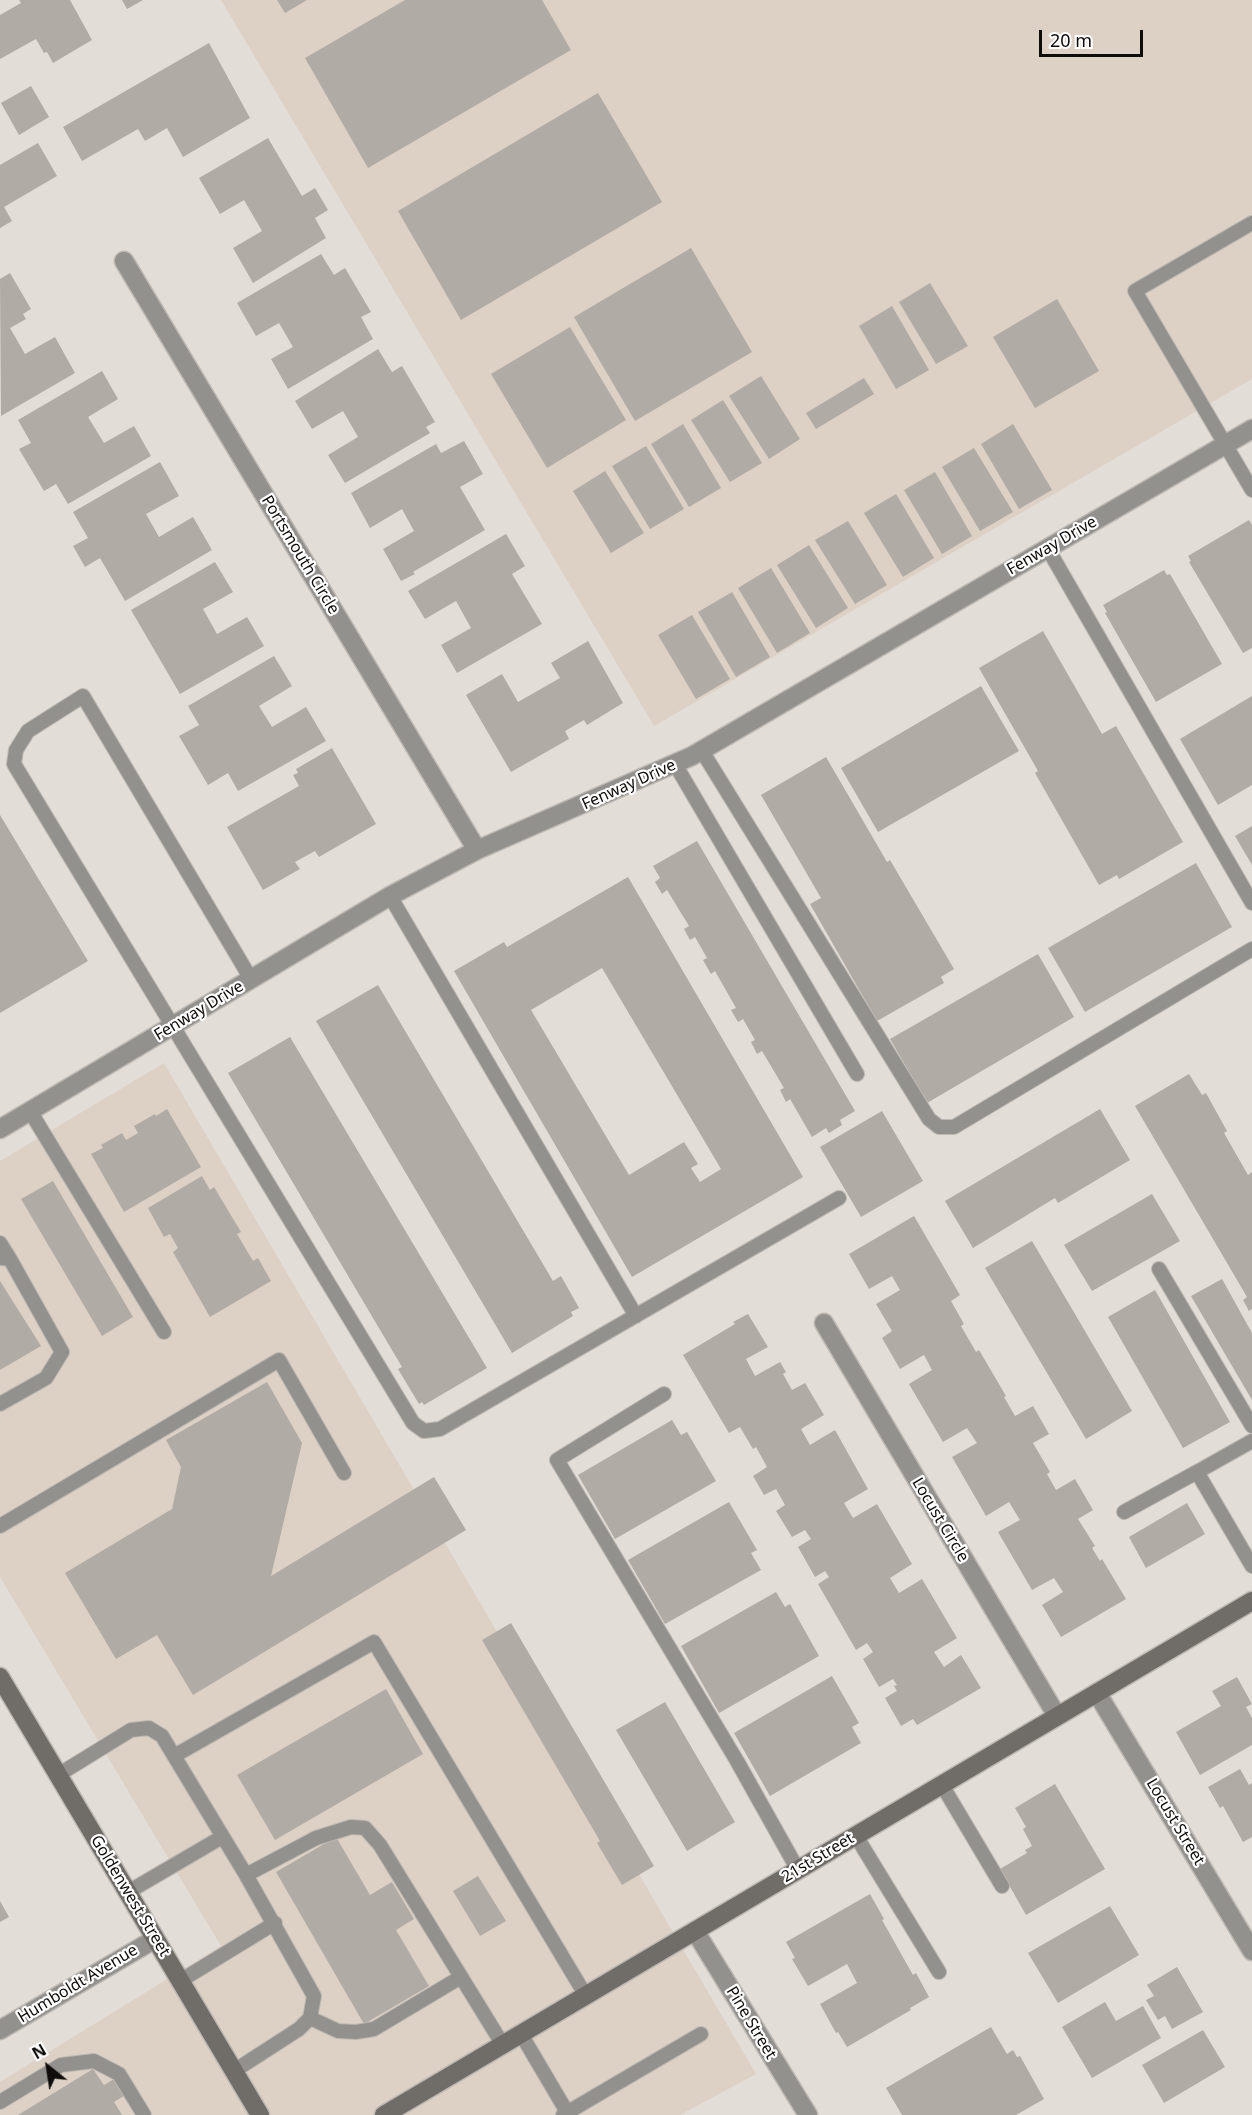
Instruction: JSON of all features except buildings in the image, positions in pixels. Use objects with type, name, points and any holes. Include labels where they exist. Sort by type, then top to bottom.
[{"type":"street","name":"Portsmouth Circle","points":[[124,261],[477,850]]},
{"type":"street","name":"Fenway Drive","points":[[0,1129],[390,896],[477,850],[702,751],[1252,429]]},
{"type":"street","name":"Locust Circle","points":[[824,1323],[1057,1716]]},
{"type":"street","name":"21st Street","points":[[384,2115],[1252,1601]]},
{"type":"street","name":"Goldenwest Street","points":[[0,1677],[260,2115]]},
{"type":"street","name":"Locust Street","points":[[1097,1693],[1252,1951]]},
{"type":"street","name":"Pine Street","points":[[695,1931],[808,2115]]},
{"type":"street","name":"Humboldt Avenue","points":[[0,2030],[155,1939]]},
{"type":"lane","points":[[1252,223],[1135,291],[1252,490]]},
{"type":"lane","points":[[1048,549],[1252,903]]},
{"type":"lane","points":[[251,979],[83,696],[28,730],[16,750],[14,764],[413,1423],[424,1431],[440,1429],[839,1198]]},
{"type":"lane","points":[[702,751],[929,1119],[939,1127],[954,1127],[1252,949]]},
{"type":"lane","points":[[675,764],[856,1074]]},
{"type":"lane","points":[[390,896],[636,1316]]},
{"type":"lane","points":[[30,1111],[164,1332]]},
{"type":"lane","points":[[0,1244],[5,1259],[62,1352],[46,1378],[0,1404]]},
{"type":"lane","points":[[1159,1269],[1252,1426]]},
{"type":"lane","points":[[0,1526],[279,1360],[344,1473]]},
{"type":"lane","points":[[664,1394],[557,1460],[731,1751],[798,1870]]},
{"type":"lane","points":[[1124,1512],[1252,1441]]},
{"type":"lane","points":[[1197,1472],[1252,1566]]},
{"type":"lane","points":[[174,1756],[374,1642],[586,1996]]},
{"type":"lane","points":[[58,1775],[131,1730],[149,1728],[162,1736],[275,1923],[314,1996],[310,2018],[299,2029],[234,2071]]},
{"type":"lane","points":[[942,1785],[1002,1886]]},
{"type":"lane","points":[[246,1875],[316,1838],[351,1827],[365,1828],[380,1845],[502,2045]]},
{"type":"lane","points":[[856,1836],[939,1972]]},
{"type":"lane","points":[[128,1892],[222,1837]]},
{"type":"lane","points":[[180,1981],[275,1923]]},
{"type":"lane","points":[[310,2018],[338,2031],[356,2032],[374,2029],[461,1977]]},
{"type":"lane","points":[[521,2034],[565,2114],[701,2034]]},
{"type":"lane","points":[[0,2102],[61,2065],[94,2061],[120,2074],[144,2115]]},
{"type":"shaded area","points":[[221,0],[1252,0],[1252,379],[654,726]]},
{"type":"shaded area","points":[[164,1063],[756,2074],[680,2115],[0,2115],[0,2082],[221,1946],[0,1577],[0,1161]]}]
